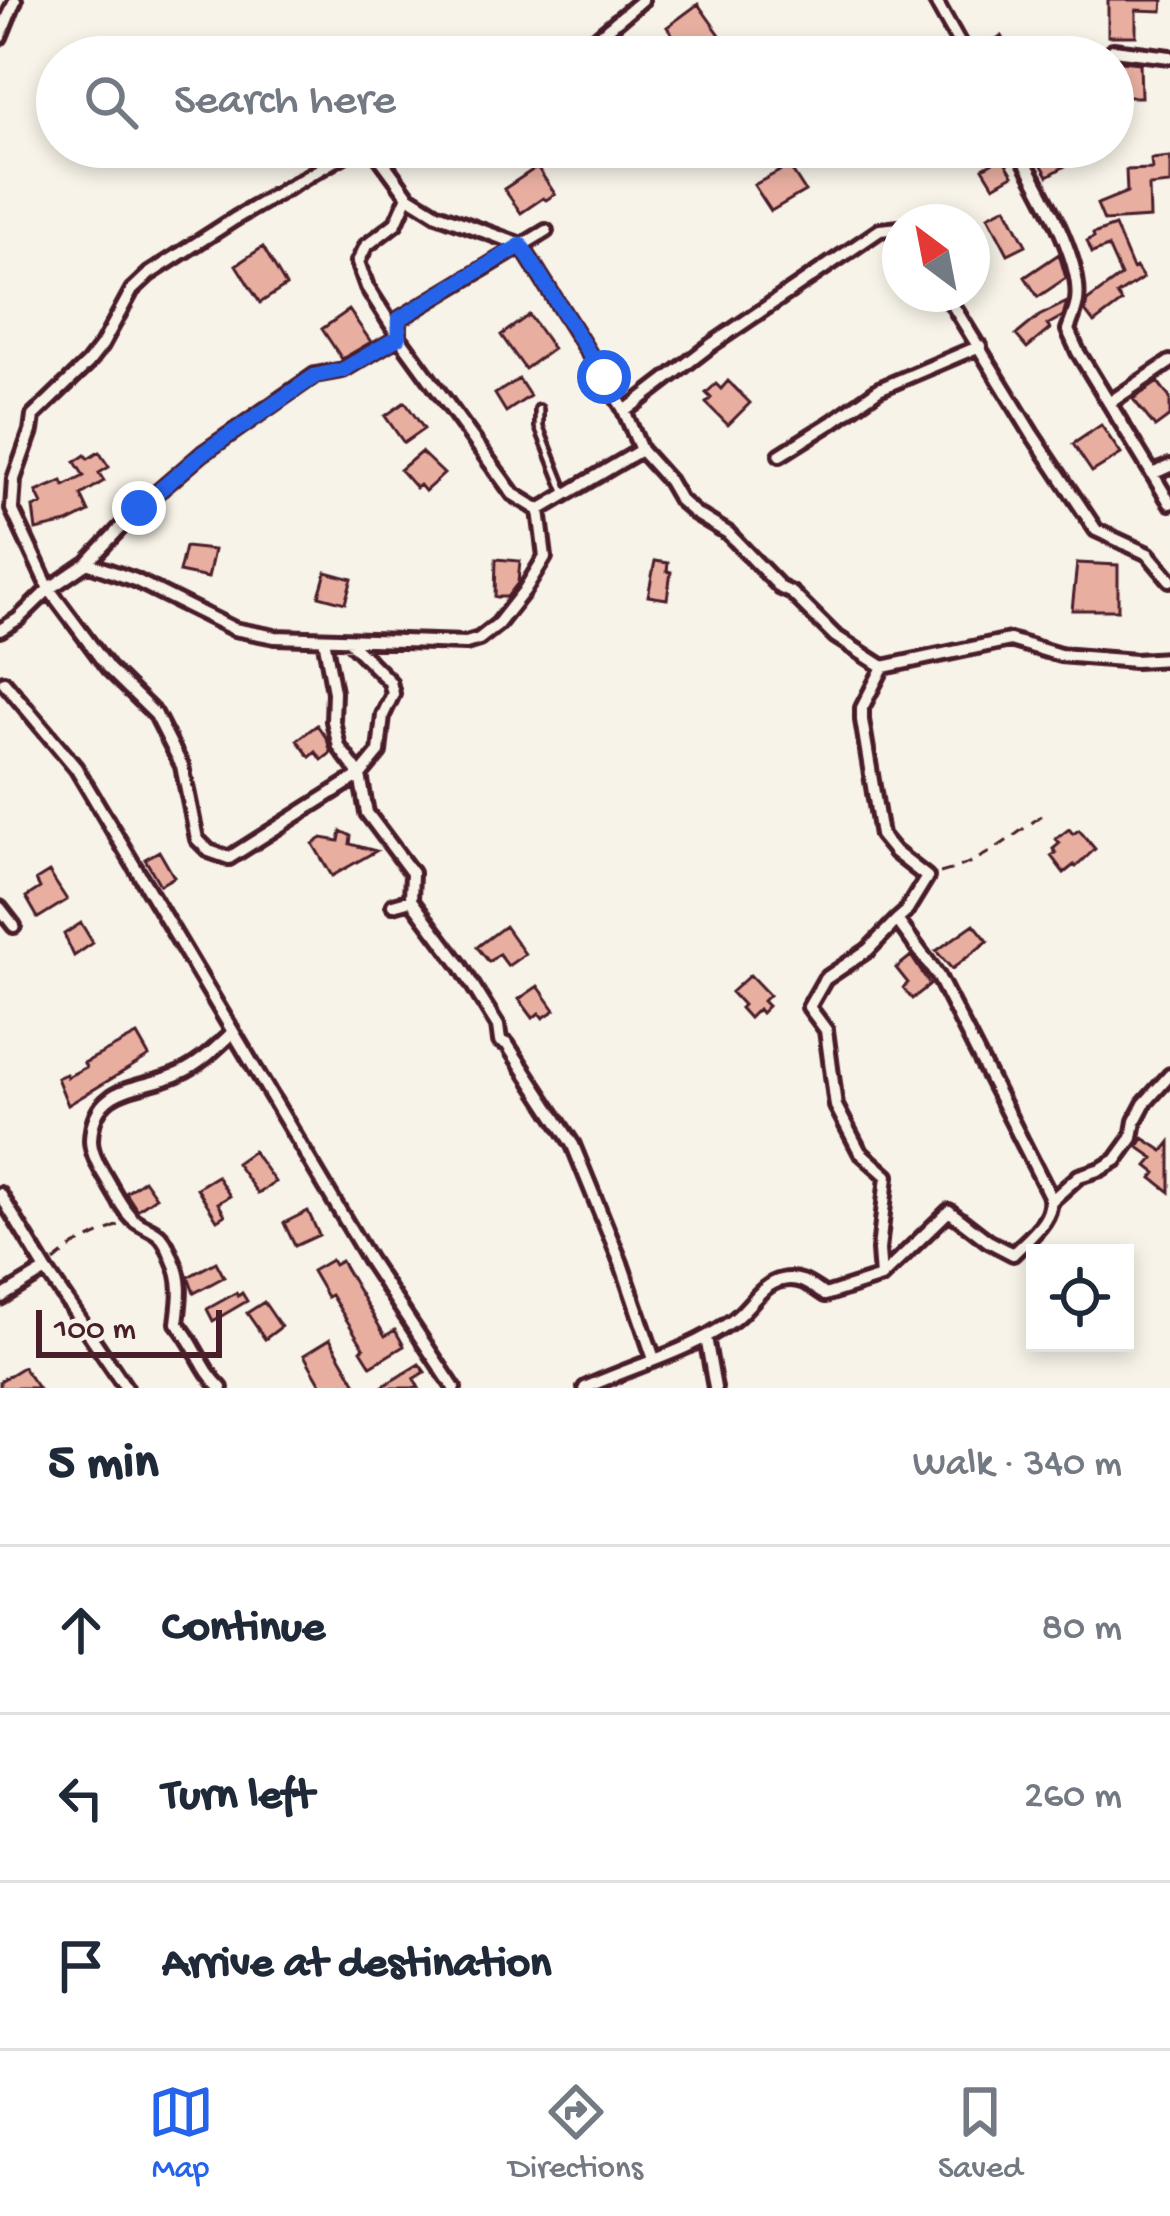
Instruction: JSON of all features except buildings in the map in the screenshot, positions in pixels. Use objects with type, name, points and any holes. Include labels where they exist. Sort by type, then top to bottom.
[{"type":"street","points":[[0,37],[15,0]]},
{"type":"street","points":[[599,36],[642,0]]},
{"type":"street","points":[[935,0],[956,36]]},
{"type":"street","points":[[1134,53],[1170,57]]},
{"type":"street","points":[[322,168],[236,218],[132,290],[88,363],[33,416],[14,479],[12,508],[49,589],[108,668],[157,715],[182,766],[197,839],[209,851],[229,858],[360,775],[379,752],[383,715],[393,694],[390,682],[350,641]]},
{"type":"street","points":[[387,168],[408,196],[436,214],[521,245],[625,411],[641,450],[680,500],[728,533],[825,627],[883,667],[1010,640],[1060,655],[1170,659]]},
{"type":"street","points":[[1028,168],[1075,270],[1078,298],[1068,330],[1170,503]]},
{"type":"street","points":[[408,196],[396,223],[366,246],[358,262],[367,287],[513,494],[539,510]]},
{"type":"street","points":[[625,411],[711,345],[882,230]]},
{"type":"street","points":[[399,337],[399,319],[546,231]]},
{"type":"street","points":[[958,312],[1096,530],[1148,554],[1170,580]]},
{"type":"street","points":[[0,630],[87,563],[139,508],[203,453],[315,376],[343,370],[399,337]]},
{"type":"street","points":[[780,454],[880,389],[980,346]]},
{"type":"street","points":[[1109,403],[1170,362]]},
{"type":"street","points":[[539,510],[641,450]]},
{"type":"street","points":[[1152,474],[1170,466]]},
{"type":"street","points":[[87,563],[135,580],[234,629],[324,640],[466,643],[487,634],[524,591],[545,557],[539,510]]},
{"type":"street","points":[[324,640],[339,747],[360,775],[367,813],[412,873],[412,900],[460,965],[498,1026],[500,1041],[573,1145],[654,1359]]},
{"type":"street","points":[[881,1277],[886,1176],[860,1152],[836,1106],[826,1030],[809,1007],[825,980],[868,950],[905,913],[927,877],[881,835],[862,708],[883,667]]},
{"type":"street","points":[[1,680],[76,769],[369,1260],[454,1388]]},
{"type":"street","points":[[393,905],[412,900]]},
{"type":"street","points":[[0,908],[14,926]]},
{"type":"street","points":[[585,1388],[706,1337],[733,1321],[777,1280],[800,1279],[824,1295],[881,1277],[950,1211],[1013,1254],[1050,1214],[1051,1202],[938,976],[897,920]]},
{"type":"street","points":[[221,1388],[207,1374],[194,1343],[177,1323],[180,1270],[155,1232],[131,1220],[91,1144],[104,1103],[129,1087],[177,1075],[232,1033]]},
{"type":"street","points":[[1051,1202],[1079,1177],[1116,1160],[1132,1138],[1144,1104],[1170,1075]]},
{"type":"street","points":[[0,1193],[125,1388]]},
{"type":"street","points":[[0,1298],[46,1270]]},
{"type":"street","points":[[706,1337],[715,1388]]},
{"type":"lane","points":[[539,409],[539,427],[565,496]]},
{"type":"path","points":[[927,877],[963,868],[1046,813]]},
{"type":"path","points":[[46,1270],[75,1245],[131,1220]]},
{"type":"route","points":[[139,508],[203,453],[315,376],[343,370],[399,337],[399,319],[521,245],[604,377]]}]
